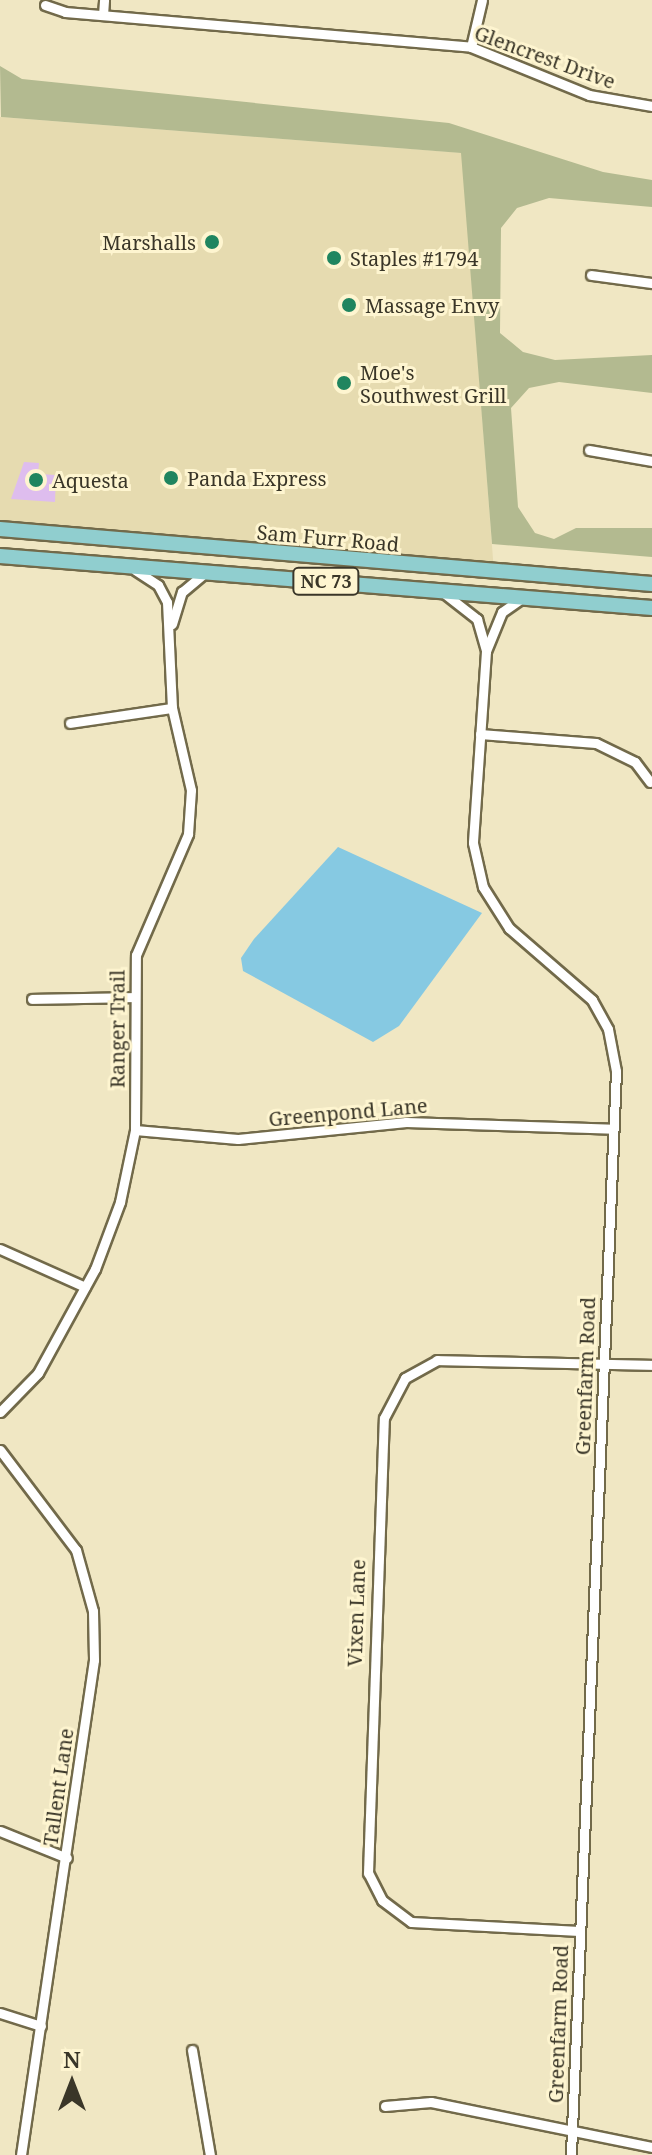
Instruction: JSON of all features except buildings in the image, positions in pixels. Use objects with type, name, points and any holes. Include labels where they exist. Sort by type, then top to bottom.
[{"type":"main road","name":"Sam Furr Road","points":[[0,529],[652,584]]},
{"type":"main road","name":"NC 73","points":[[0,556],[652,606]]},
{"type":"street","points":[[103,15],[104,0]]},
{"type":"street","points":[[471,47],[482,0]]},
{"type":"street","name":"Glencrest Drive","points":[[45,5],[103,15],[471,47],[589,95],[652,106]]},
{"type":"street","points":[[591,275],[652,283]]},
{"type":"street","points":[[589,450],[652,461]]},
{"type":"street","name":"Ranger Trail","points":[[127,566],[158,585],[172,624]]},
{"type":"street","name":"Ranger Trail","points":[[0,1412],[28,1388],[85,1287],[120,1202],[135,1130],[134,997],[141,935],[176,867],[191,811],[189,774],[172,708],[172,624],[182,592],[206,572]]},
{"type":"street","name":"Greenfarm Road","points":[[439,591],[477,619],[486,651]]},
{"type":"street","name":"Greenfarm Road","points":[[524,598],[502,612],[486,651],[473,843],[477,871],[509,928],[601,1012],[616,1071],[571,2155]]},
{"type":"street","points":[[70,723],[172,708]]},
{"type":"street","points":[[480,734],[596,743],[635,762],[650,782]]},
{"type":"street","points":[[32,999],[134,997]]},
{"type":"street","name":"Greenpond Lane","points":[[135,1130],[238,1139],[406,1122],[613,1129]]},
{"type":"street","points":[[0,1249],[85,1287]]},
{"type":"street","name":"Vixen Lane","points":[[579,1931],[411,1922],[374,1888],[365,1841],[379,1495],[388,1401],[419,1367],[451,1358],[652,1365]]},
{"type":"street","name":"Tallent Lane","points":[[0,1450],[62,1526],[91,1595],[94,1660],[21,2155]]},
{"type":"street","points":[[0,1831],[67,1858]]},
{"type":"street","points":[[0,2013],[41,2026]]},
{"type":"street","points":[[192,2050],[210,2155]]},
{"type":"street","points":[[385,2106],[415,2100],[652,2147]]},
{"type":"shaded area","points":[[0,117],[462,153],[494,572],[0,529]]},
{"type":"green space","points":[[0,66],[22,79],[449,123],[603,172],[652,180],[652,207],[549,198],[517,208],[501,228],[500,333],[523,352],[555,360],[652,355],[652,393],[559,382],[529,388],[511,408],[518,507],[535,533],[554,539],[576,528],[652,528],[652,557],[492,544],[461,153],[1,117]]},
{"type":"water","points":[[338,847],[482,913],[399,1026],[373,1042],[243,971],[241,958],[254,939]]},
{"type":"place","name":"Marshalls","points":[[212,242]]},
{"type":"place","name":"Staples #1794","points":[[334,258]]},
{"type":"place","name":"Massage Envy","points":[[349,305]]},
{"type":"place","name":"Moe's Southwest Grill","points":[[344,383]]},
{"type":"place","name":"Panda Express","points":[[171,478]]},
{"type":"place","name":"Aquesta","points":[[36,480]]}]
